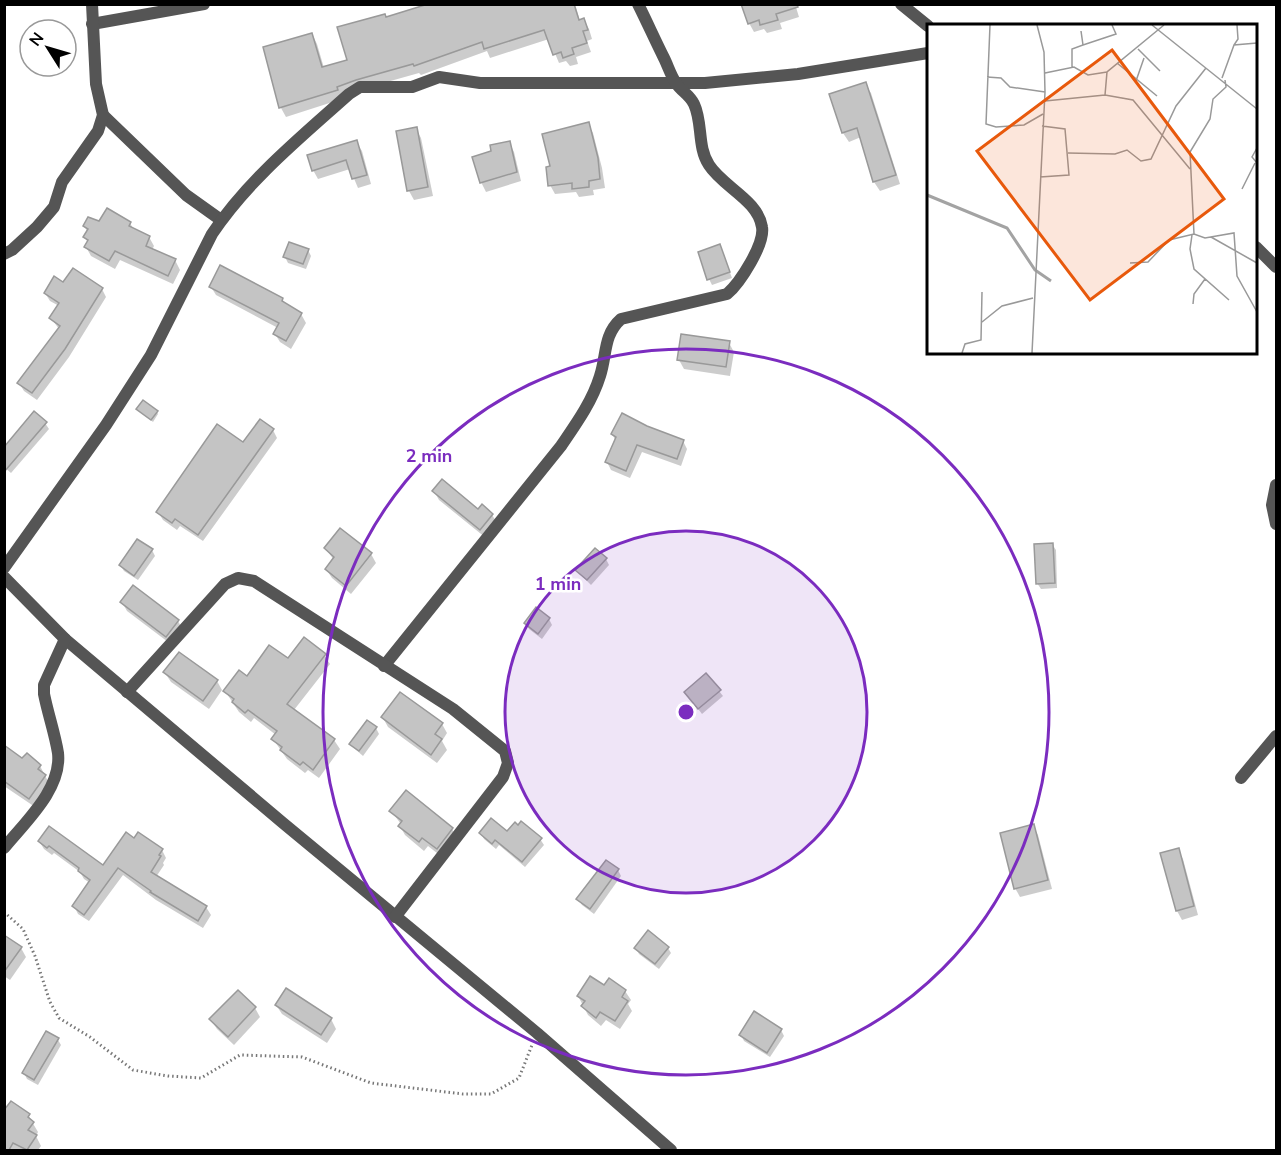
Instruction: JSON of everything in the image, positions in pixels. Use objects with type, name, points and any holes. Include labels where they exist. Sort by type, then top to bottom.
[{"type":"street","points":[[4,254],[12,250],[37,227],[54,207],[62,182],[98,131],[103,115],[96,84],[92,4]]},
{"type":"street","points":[[92,24],[204,4]]},
{"type":"street","points":[[384,666],[561,446],[585,411],[600,376],[612,327],[621,319],[727,294],[736,287],[761,241],[762,224],[753,208],[708,165],[701,145],[699,121],[694,105],[690,97],[676,83],[638,4]]},
{"type":"street","points":[[901,4],[927,25]]},
{"type":"street","points":[[4,568],[106,425],[151,355],[212,234],[235,201],[349,94],[360,87],[412,87],[439,78],[480,83],[705,83],[798,74],[927,53]]},
{"type":"street","points":[[103,115],[186,195],[221,220]]},
{"type":"street","points":[[1257,248],[1276,267]]},
{"type":"street","points":[[1276,485],[1272,505],[1276,524]]},
{"type":"street","points":[[4,577],[66,639],[127,692],[537,1033],[671,1150]]},
{"type":"street","points":[[127,692],[225,584],[238,578],[254,581],[453,709],[505,751],[508,763],[503,777],[395,917]]},
{"type":"street","points":[[4,848],[50,791],[56,776],[58,755],[44,685],[66,639]]},
{"type":"street","points":[[1241,778],[1276,736]]},
{"type":"path","points":[[4,912],[23,929],[58,1018],[90,1037],[133,1070],[168,1076],[201,1078],[240,1055],[302,1057],[371,1083],[463,1094],[492,1094],[519,1078],[537,1033]]},
{"type":"building","points":[[428,4],[574,4],[579,20],[584,18],[588,30],[583,31],[587,43],[572,48],[574,54],[563,58],[561,52],[553,55],[544,30],[484,49],[482,42],[414,66],[413,64],[356,80],[337,87],[338,90],[279,108],[263,47],[312,33],[322,67],[347,60],[337,27],[385,14],[386,17]]},
{"type":"building","points":[[741,4],[797,4],[798,7],[776,14],[778,20],[760,25],[759,20],[748,24]]},
{"type":"building","points":[[866,82],[896,175],[873,182],[857,128],[842,133],[829,94]]},
{"type":"building","points":[[589,122],[598,158],[600,179],[589,181],[589,187],[572,189],[572,183],[548,186],[546,167],[550,166],[542,134]]},
{"type":"building","points":[[417,127],[428,187],[407,191],[396,131]]},
{"type":"building","points":[[357,140],[367,175],[352,179],[346,160],[312,171],[307,155]]},
{"type":"building","points":[[510,141],[517,172],[480,183],[472,157],[491,151],[490,145]]},
{"type":"building","points":[[107,208],[131,222],[129,226],[150,236],[146,246],[176,259],[168,276],[115,251],[109,261],[84,247],[88,240],[83,237],[88,229],[83,226],[88,217],[99,221]]},
{"type":"building","points":[[289,242],[309,249],[303,264],[283,257]]},
{"type":"building","points":[[720,244],[730,272],[707,280],[698,252]]},
{"type":"building","points":[[220,265],[283,298],[282,301],[302,313],[286,341],[273,334],[279,323],[209,287]]},
{"type":"building","points":[[73,268],[103,288],[65,349],[32,393],[17,383],[60,326],[49,318],[59,303],[44,293],[54,276],[63,282]]},
{"type":"building","points":[[681,334],[730,341],[726,367],[677,360]]},
{"type":"building","points":[[143,400],[158,411],[151,420],[136,409]]},
{"type":"building","points":[[34,411],[47,422],[4,472],[4,447]]},
{"type":"building","points":[[622,413],[647,426],[684,440],[677,459],[637,445],[626,471],[605,462],[616,437],[611,434]]},
{"type":"building","points":[[260,419],[274,429],[198,535],[175,519],[172,523],[156,512],[217,424],[243,442]]},
{"type":"building","points":[[442,479],[478,509],[482,504],[493,514],[480,530],[432,491]]},
{"type":"building","points":[[340,528],[372,553],[346,586],[325,569],[334,557],[324,548]]},
{"type":"building","points":[[137,539],[153,549],[134,576],[119,565]]},
{"type":"building","points":[[1053,543],[1055,583],[1036,584],[1034,544]]},
{"type":"building","points":[[595,548],[607,558],[587,580],[575,570]]},
{"type":"building","points":[[133,585],[179,620],[166,637],[120,602]]},
{"type":"building","points":[[536,607],[550,618],[538,634],[524,623]]},
{"type":"building","points":[[304,637],[326,654],[287,704],[335,739],[313,770],[303,762],[300,765],[280,750],[282,747],[271,739],[277,731],[248,710],[245,713],[232,702],[234,699],[223,691],[239,670],[247,676],[269,645],[288,658]]},
{"type":"building","points":[[179,652],[218,680],[203,701],[163,672]]},
{"type":"building","points":[[706,673],[721,690],[698,709],[684,692]]},
{"type":"building","points":[[400,692],[443,723],[435,734],[442,739],[431,755],[381,717]]},
{"type":"building","points":[[367,720],[377,727],[359,751],[349,744]]},
{"type":"building","points":[[4,745],[22,758],[27,753],[41,765],[38,769],[46,775],[29,799],[4,781]]},
{"type":"building","points":[[406,790],[453,828],[437,849],[422,838],[419,842],[398,826],[402,821],[389,811]]},
{"type":"building","points":[[491,818],[507,831],[515,822],[518,825],[521,821],[542,838],[522,862],[495,840],[492,844],[479,833]]},
{"type":"building","points":[[1034,824],[1048,880],[1014,889],[1000,833]]},
{"type":"building","points":[[49,826],[103,865],[126,832],[134,838],[138,832],[163,849],[151,872],[207,906],[198,921],[150,892],[118,868],[84,915],[72,906],[90,880],[78,871],[79,868],[49,846],[47,848],[38,841]]},
{"type":"building","points":[[1179,848],[1194,906],[1176,911],[1160,853]]},
{"type":"building","points":[[606,860],[619,869],[590,909],[576,899]]},
{"type":"building","points":[[648,930],[669,947],[655,964],[634,948]]},
{"type":"building","points":[[4,935],[22,947],[4,972]]},
{"type":"building","points":[[590,976],[604,985],[609,978],[626,990],[622,997],[628,1001],[615,1021],[600,1012],[596,1018],[581,1006],[585,1001],[577,996]]},
{"type":"building","points":[[286,988],[332,1018],[321,1035],[275,1005]]},
{"type":"building","points":[[238,990],[256,1007],[228,1037],[209,1019]]},
{"type":"building","points":[[754,1011],[782,1029],[767,1053],[739,1035]]},
{"type":"building","points":[[46,1031],[59,1038],[34,1080],[22,1073]]},
{"type":"building","points":[[11,1101],[30,1114],[28,1117],[34,1122],[28,1130],[37,1135],[27,1150],[13,1143],[9,1150],[4,1150],[4,1110]]}]
